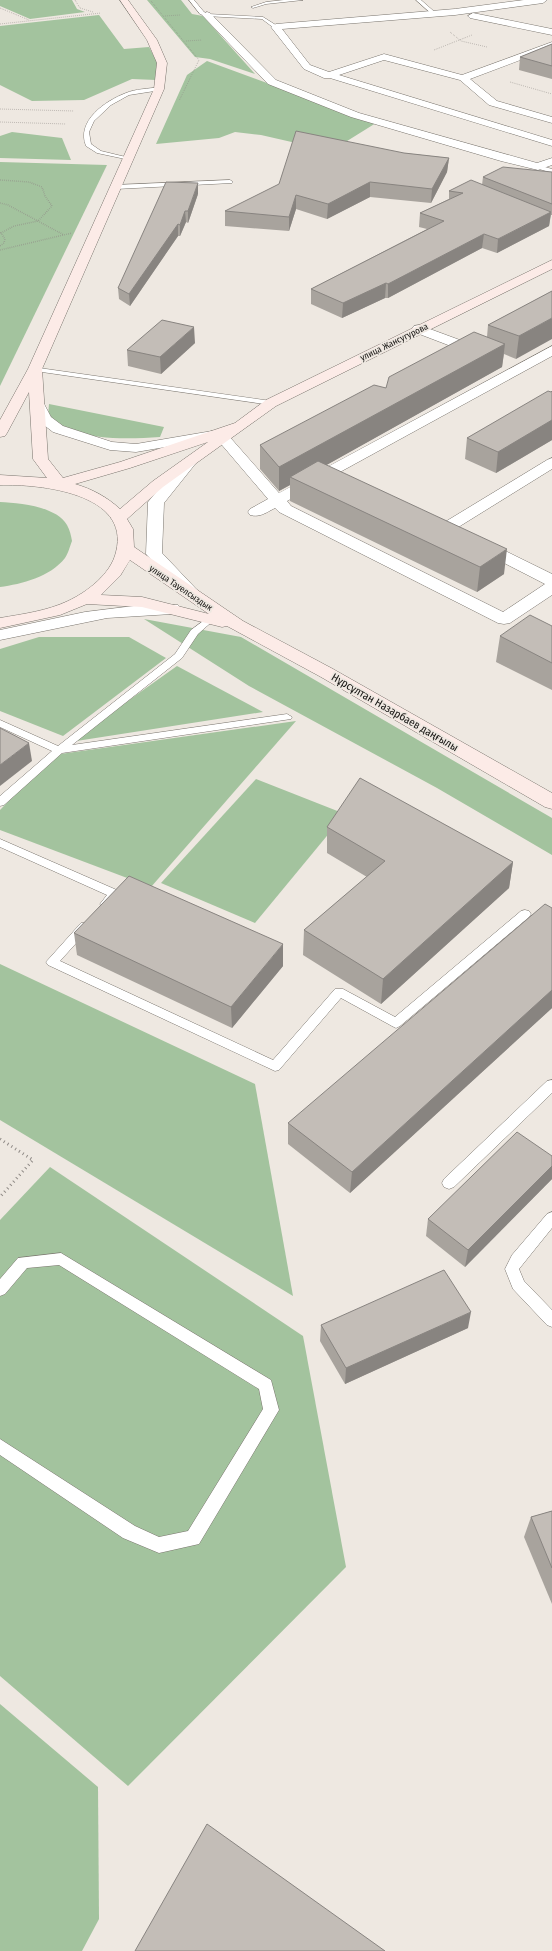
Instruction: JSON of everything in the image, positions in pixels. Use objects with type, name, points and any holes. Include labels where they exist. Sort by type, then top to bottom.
[{"type":"main road","points":[[0,433],[35,369],[159,89],[162,64],[152,40],[124,0]]},
{"type":"main road","name":"улица Жансугурова","points":[[59,484],[221,436],[240,426],[271,403],[552,264]]},
{"type":"main road","points":[[35,369],[41,459],[59,484]]},
{"type":"main road","name":"улица Жансугурова","points":[[120,518],[158,484],[188,464],[221,436]]},
{"type":"main road","points":[[0,480],[26,480],[59,484],[84,492],[105,504],[120,518],[127,534],[127,550],[119,568],[104,584],[83,599],[44,615],[0,623]]},
{"type":"main road","name":"улица Тауелсыздык","points":[[127,550],[236,625]]},
{"type":"main road","points":[[83,599],[142,602],[236,625]]},
{"type":"main road","name":"Нұрсұлтан Назарбаев даңғылы","points":[[236,625],[327,673],[552,802]]},
{"type":"street","points":[[276,27],[455,12],[543,0],[552,3]]},
{"type":"street","points":[[455,12],[552,32]]},
{"type":"street","points":[[207,15],[272,82],[355,115],[538,167],[552,161]]},
{"type":"street","points":[[276,27],[307,67],[552,143]]},
{"type":"street","points":[[463,78],[552,45]]},
{"type":"street","points":[[526,54],[545,58]]},
{"type":"street","points":[[290,89],[362,63],[384,57],[463,78],[493,103],[552,120]]},
{"type":"street","points":[[419,329],[493,357]]},
{"type":"street","points":[[256,512],[513,365],[552,350]]},
{"type":"street","points":[[37,403],[45,419],[58,429],[110,446],[136,448],[221,436],[285,509],[504,619],[552,587]]},
{"type":"street","points":[[552,463],[439,524],[552,581]]},
{"type":"street","points":[[188,464],[156,502],[154,554],[198,600]]},
{"type":"street","points":[[331,470],[351,480]]},
{"type":"street","points":[[0,635],[82,617],[147,608],[172,609]]},
{"type":"lane","points":[[191,0],[202,13],[207,15],[264,18]]},
{"type":"lane","points":[[276,27],[251,5],[301,0]]},
{"type":"lane","points":[[418,0],[431,14]]},
{"type":"lane","points":[[128,159],[98,152],[88,145],[86,132],[91,120],[109,104],[128,94],[159,89]]},
{"type":"lane","points":[[538,167],[552,171]]},
{"type":"lane","points":[[116,188],[230,182]]},
{"type":"lane","points":[[35,369],[271,403]]},
{"type":"lane","points":[[0,802],[59,750],[178,656],[194,632],[210,619]]},
{"type":"lane","points":[[0,724],[59,750],[287,717]]},
{"type":"lane","points":[[0,843],[115,894],[52,962],[275,1066],[339,992],[396,1023],[525,914]]},
{"type":"lane","points":[[449,1183],[552,1085]]},
{"type":"lane","points":[[552,1218],[517,1259],[512,1269],[518,1285],[552,1320]]},
{"type":"lane","points":[[0,1290],[23,1262],[62,1259],[266,1385],[272,1410],[193,1538],[159,1545],[129,1532],[0,1446]]},
{"type":"path","points":[[75,0],[80,8],[96,13]]},
{"type":"path","points":[[0,8],[30,20]]},
{"type":"path","points":[[0,24],[101,13]]},
{"type":"path","points":[[431,14],[461,40],[526,54]]},
{"type":"path","points":[[402,61],[461,40],[499,21]]},
{"type":"path","points":[[476,73],[552,94]]},
{"type":"path","points":[[0,108],[4,110],[74,111]]},
{"type":"path","points":[[0,122],[66,124]]},
{"type":"path","points":[[0,180],[28,182],[42,187],[45,196],[52,206],[38,221],[21,223],[8,228],[1,233],[5,239],[4,243],[0,246]]},
{"type":"path","points":[[0,203],[8,205],[64,235]]},
{"type":"path","points":[[0,250],[74,232],[71,240]]},
{"type":"path","points":[[0,1139],[34,1160],[0,1197]]},
{"type":"green space","points":[[0,0],[72,0],[77,9],[85,12],[30,19],[0,6]]},
{"type":"green space","points":[[147,0],[181,0],[192,14],[203,16],[255,74],[210,59],[195,57]]},
{"type":"green space","points":[[99,15],[124,49],[149,47],[157,62],[156,80],[132,79],[84,100],[32,101],[0,85],[0,26]]},
{"type":"green space","points":[[207,61],[376,123],[331,151],[261,135],[235,132],[219,138],[156,144],[187,75]]},
{"type":"green space","points":[[12,132],[62,138],[71,160],[0,158],[0,136]]},
{"type":"green space","points":[[0,162],[107,165],[0,386]]},
{"type":"green space","points":[[49,404],[164,427],[160,437],[116,438],[83,434],[69,430],[48,416]]},
{"type":"green space","points":[[0,502],[17,503],[36,507],[55,514],[62,519],[68,527],[72,541],[66,556],[59,565],[44,575],[26,582],[0,587]]},
{"type":"green space","points":[[144,619],[241,637],[552,818],[552,855],[437,788],[249,686]]},
{"type":"green space","points":[[39,637],[129,637],[166,658],[63,736],[0,711],[0,649]]},
{"type":"green space","points":[[177,666],[263,712],[70,742]]},
{"type":"green space","points":[[296,721],[151,887],[0,830],[0,810],[53,755]]},
{"type":"green space","points":[[256,779],[345,814],[255,923],[161,883]]},
{"type":"green space","points":[[0,964],[255,1084],[293,1296],[0,1120]]},
{"type":"green space","points":[[50,1167],[303,1336],[346,1567],[128,1786],[0,1676],[0,1220]]},
{"type":"green space","points":[[0,1704],[98,1787],[99,1919],[82,1951],[0,1951]]},
{"type":"building","points":[[552,44],[552,66],[520,57]]},
{"type":"building","points":[[296,131],[404,153],[449,158],[432,189],[370,182],[328,204],[296,195],[289,217],[225,211],[279,184]]},
{"type":"building","points":[[503,167],[552,172],[552,204],[483,177]]},
{"type":"building","points":[[471,180],[551,212],[498,239],[484,234],[388,284],[386,283],[343,303],[311,289],[444,221],[420,213],[463,193],[449,191]]},
{"type":"building","points":[[166,182],[198,183],[188,211],[185,211],[180,225],[178,224],[129,294],[118,288]]},
{"type":"building","points":[[552,291],[552,318],[519,336],[488,325]]},
{"type":"building","points":[[162,320],[194,327],[160,357],[127,350]]},
{"type":"building","points":[[474,332],[505,344],[279,467],[260,445],[374,385],[386,388],[389,377]]},
{"type":"building","points":[[548,391],[552,391],[552,420],[498,452],[467,438]]},
{"type":"building","points":[[318,461],[507,549],[480,567],[290,477]]},
{"type":"building","points":[[530,615],[552,626],[552,663],[500,636]]},
{"type":"building","points":[[0,728],[29,743],[0,765]]},
{"type":"building","points":[[360,778],[513,862],[383,979],[304,930],[385,861],[327,827]]},
{"type":"building","points":[[129,876],[283,944],[231,1007],[74,933]]},
{"type":"building","points":[[545,904],[552,908],[552,990],[352,1172],[288,1123]]},
{"type":"building","points":[[517,1132],[552,1156],[552,1166],[468,1250],[428,1219]]},
{"type":"building","points":[[444,1270],[471,1312],[346,1368],[321,1325]]},
{"type":"building","points":[[552,1511],[552,1568],[531,1517]]},
{"type":"building","points":[[207,1824],[385,1951],[135,1951]]}]
